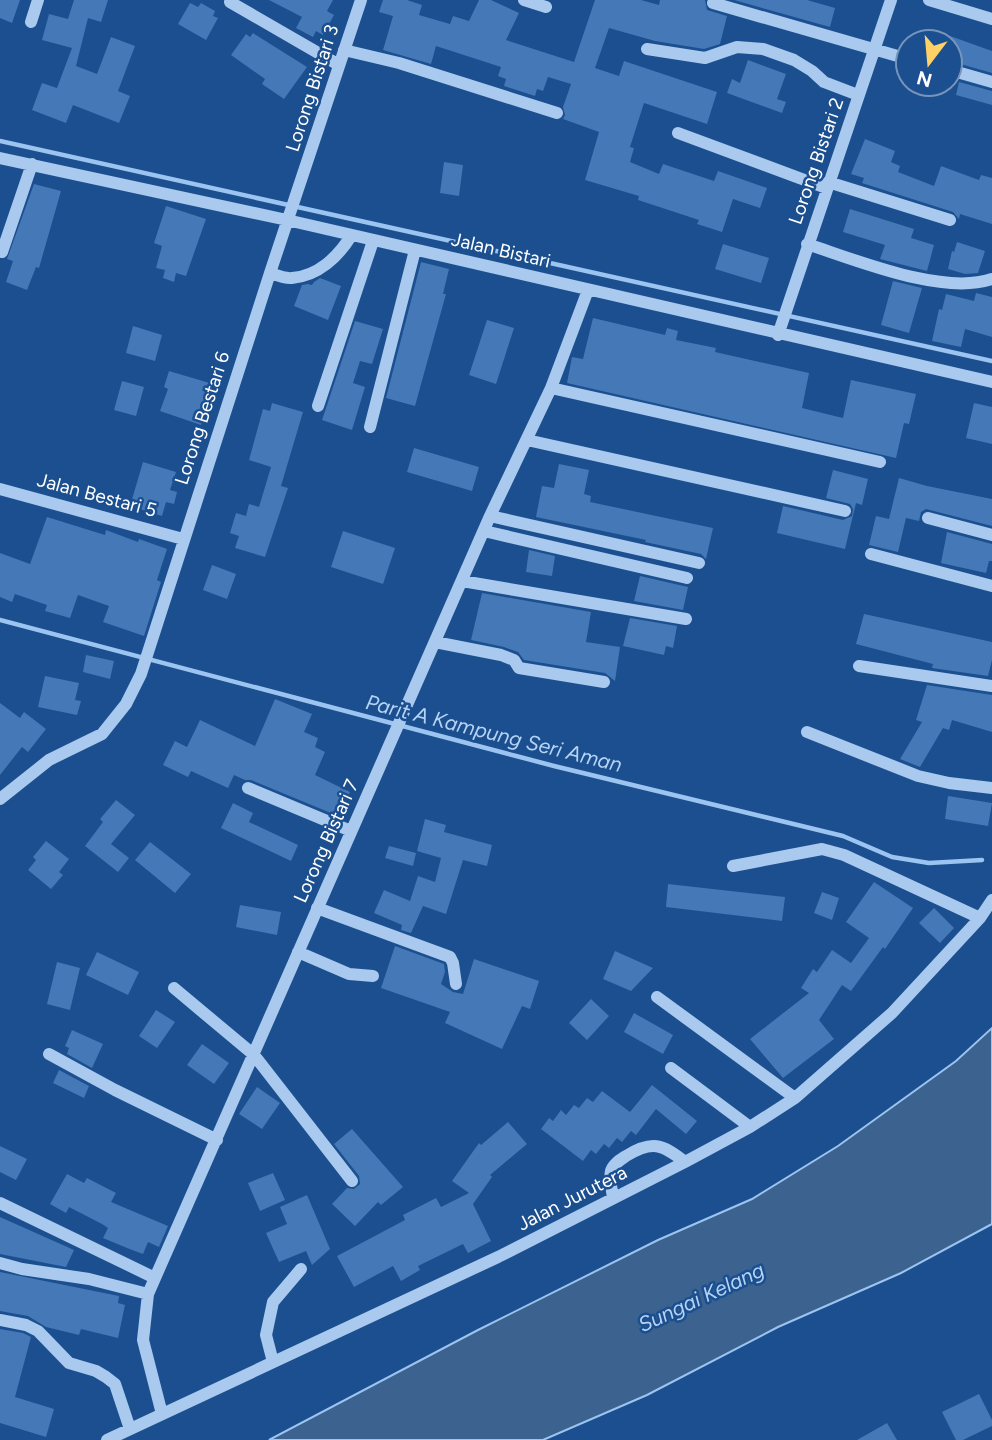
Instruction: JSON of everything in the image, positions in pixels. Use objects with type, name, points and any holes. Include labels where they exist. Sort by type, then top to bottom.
[{"type":"street","points":[[31,22],[38,0]]},
{"type":"street","name":"Lorong Bistari 3","points":[[289,214],[361,0]]},
{"type":"street","points":[[524,0],[546,7]]},
{"type":"street","name":"Lorong Bistari 2","points":[[779,330],[891,0]]},
{"type":"street","points":[[929,0],[992,19]]},
{"type":"street","points":[[230,2],[340,65]]},
{"type":"street","points":[[713,3],[894,54]]},
{"type":"street","points":[[647,49],[705,58],[737,47],[763,49],[794,60],[824,82],[858,95]]},
{"type":"street","points":[[344,50],[399,63],[557,113]]},
{"type":"street","points":[[964,74],[992,82]]},
{"type":"street","points":[[678,133],[827,185],[950,220]]},
{"type":"street","name":"Jalan Bistari","points":[[0,158],[289,214],[351,236],[587,290],[779,330],[992,382]]},
{"type":"street","points":[[2,253],[32,164]]},
{"type":"street","name":"Lorong Bestari 6","points":[[0,799],[48,760],[102,734],[126,704],[141,674],[289,214]]},
{"type":"street","points":[[270,273],[291,279],[319,270],[342,250],[351,236]]},
{"type":"street","points":[[318,406],[373,241]]},
{"type":"street","points":[[807,244],[889,271],[927,280],[962,284],[992,279]]},
{"type":"street","points":[[370,427],[415,250]]},
{"type":"street","name":"Lorong Bistari 7","points":[[162,1414],[143,1340],[148,1294],[490,516],[551,388],[587,290]]},
{"type":"street","points":[[551,388],[880,462]]},
{"type":"street","points":[[527,440],[845,511]]},
{"type":"street","name":"Jalan Bestari 5","points":[[0,489],[183,539]]},
{"type":"street","points":[[490,516],[699,563]]},
{"type":"street","points":[[928,518],[992,534]]},
{"type":"street","points":[[484,531],[687,578]]},
{"type":"street","points":[[871,554],[992,586]]},
{"type":"street","points":[[462,581],[686,619]]},
{"type":"street","points":[[435,642],[501,655],[514,660],[519,668],[604,682]]},
{"type":"street","points":[[859,666],[992,686]]},
{"type":"street","points":[[807,732],[918,776],[992,788]]},
{"type":"street","points":[[248,788],[351,831]]},
{"type":"street","points":[[733,866],[822,849],[868,865],[980,918]]},
{"type":"street","name":"Jalan Jurutera","points":[[107,1440],[498,1257],[750,1126],[795,1098],[892,1013],[980,918],[992,900]]},
{"type":"street","points":[[317,908],[450,957],[456,984]]},
{"type":"street","points":[[298,952],[349,974],[373,976]]},
{"type":"street","points":[[174,988],[254,1055],[352,1181]]},
{"type":"street","points":[[657,997],[795,1098]]},
{"type":"street","points":[[49,1054],[217,1140]]},
{"type":"street","points":[[671,1068],[750,1126]]},
{"type":"street","points":[[613,1198],[610,1173],[615,1164],[641,1147],[655,1145],[668,1149],[685,1162]]},
{"type":"street","points":[[0,1203],[155,1278]]},
{"type":"street","points":[[0,1263],[89,1279],[148,1294]]},
{"type":"street","points":[[274,1362],[266,1335],[273,1303],[301,1269]]},
{"type":"street","points":[[0,1320],[38,1331],[69,1363],[96,1371],[115,1384],[130,1429]]},
{"type":"water","name":"Sungai Kelang","points":[[992,1028],[992,1224],[901,1273],[778,1327],[647,1395],[543,1440],[269,1440],[478,1330],[658,1240],[752,1199],[838,1146],[956,1061]]},
{"type":"building","points":[[0,0],[20,0],[12,23],[0,18]]},
{"type":"building","points":[[74,0],[108,0],[101,22],[88,18],[76,66],[97,74],[111,37],[135,46],[118,91],[130,96],[119,123],[73,105],[66,123],[32,110],[42,83],[57,88],[72,48],[42,40],[49,14],[68,19]]},
{"type":"building","points":[[269,0],[333,0],[327,11],[334,15],[323,35],[316,31],[313,37],[296,28],[302,17]]},
{"type":"building","points":[[383,0],[407,0],[422,5],[419,15],[450,24],[453,16],[469,21],[479,0],[491,0],[519,13],[506,40],[574,62],[595,0],[641,0],[659,5],[660,0],[705,0],[707,10],[727,16],[720,44],[704,49],[655,41],[609,28],[595,68],[619,76],[624,61],[717,92],[707,124],[644,103],[630,147],[634,148],[630,162],[659,174],[663,164],[714,181],[718,171],[767,188],[760,208],[733,199],[722,232],[697,224],[699,220],[638,200],[639,196],[585,180],[599,132],[563,119],[563,107],[571,84],[548,77],[543,91],[537,89],[535,96],[504,86],[506,79],[498,76],[501,67],[436,46],[431,64],[383,50],[393,16],[379,12]]},
{"type":"building","points":[[734,0],[807,0],[835,8],[830,27]]},
{"type":"building","points":[[190,3],[198,7],[201,3],[215,11],[213,16],[218,18],[206,40],[178,24]]},
{"type":"building","points":[[253,33],[307,67],[284,99],[262,84],[265,79],[231,55],[246,34],[250,37]]},
{"type":"building","points":[[964,41],[992,51],[992,73],[964,65]]},
{"type":"building","points":[[748,60],[786,74],[777,99],[786,102],[782,113],[727,93],[732,79],[740,83]]},
{"type":"building","points":[[964,83],[992,91],[992,105],[964,97]]},
{"type":"building","points":[[865,139],[895,151],[891,162],[900,166],[898,172],[934,186],[941,166],[979,180],[981,175],[992,178],[992,224],[960,214],[959,219],[953,212],[862,183],[864,178],[851,174]]},
{"type":"building","points":[[444,162],[463,165],[459,196],[440,193]]},
{"type":"building","points":[[34,184],[61,191],[39,268],[36,267],[27,290],[6,282],[13,261],[7,259]]},
{"type":"building","points":[[166,206],[206,219],[186,276],[176,273],[174,282],[163,278],[165,270],[156,268],[162,246],[154,243]]},
{"type":"building","points":[[850,209],[914,229],[911,238],[934,245],[927,271],[880,259],[885,245],[843,232]]},
{"type":"building","points":[[957,242],[985,251],[978,273],[965,274],[948,269]]},
{"type":"building","points":[[723,244],[769,258],[761,283],[715,269]]},
{"type":"building","points":[[421,262],[449,269],[443,294],[446,294],[415,406],[386,398]]},
{"type":"building","points":[[320,278],[341,286],[328,320],[294,306],[302,285],[312,285]]},
{"type":"building","points":[[893,281],[922,288],[909,333],[881,325]]},
{"type":"building","points":[[976,293],[992,297],[992,337],[965,329],[961,347],[932,341],[939,309],[942,310],[946,294],[974,301]]},
{"type":"building","points":[[593,318],[665,335],[667,328],[678,331],[676,340],[716,348],[715,352],[809,373],[802,408],[843,418],[851,380],[916,394],[909,424],[904,423],[896,458],[567,383],[572,357],[583,359]]},
{"type":"building","points":[[487,320],[514,328],[496,384],[469,375]]},
{"type":"building","points":[[355,321],[383,329],[372,364],[360,361],[353,383],[365,387],[352,430],[322,420]]},
{"type":"building","points":[[133,326],[162,335],[155,361],[126,353]]},
{"type":"building","points":[[169,371],[213,384],[201,425],[160,411],[168,389],[164,387]]},
{"type":"building","points":[[122,381],[144,387],[136,416],[114,410]]},
{"type":"building","points":[[272,403],[303,412],[281,486],[288,488],[265,557],[235,548],[239,536],[230,533],[236,513],[246,516],[249,504],[259,507],[271,467],[249,460],[263,409],[270,411]]},
{"type":"building","points":[[974,403],[992,407],[992,444],[966,438]]},
{"type":"building","points":[[414,448],[479,467],[472,491],[407,472]]},
{"type":"building","points":[[143,462],[176,472],[170,490],[177,492],[174,504],[166,502],[162,516],[130,506]]},
{"type":"building","points":[[559,464],[589,470],[584,494],[591,496],[590,502],[713,528],[706,559],[701,554],[645,542],[646,540],[536,517],[542,486],[554,488]]},
{"type":"building","points":[[833,470],[868,479],[862,505],[856,503],[845,549],[777,533],[783,506],[843,520],[852,516],[853,509],[850,504],[826,498]]},
{"type":"building","points":[[899,478],[992,499],[992,526],[926,509],[921,512],[919,521],[906,518],[898,552],[869,545],[876,516],[889,519]]},
{"type":"building","points":[[47,517],[105,535],[106,530],[167,549],[157,580],[161,582],[144,636],[103,622],[109,606],[78,595],[70,618],[45,611],[47,605],[15,594],[12,602],[0,597],[0,553],[30,564]]},
{"type":"building","points":[[343,531],[395,548],[383,584],[331,567]]},
{"type":"building","points":[[947,532],[992,544],[992,561],[989,561],[986,573],[941,563]]},
{"type":"building","points":[[529,550],[555,556],[552,576],[526,572]]},
{"type":"building","points":[[212,565],[236,574],[227,599],[203,590]]},
{"type":"building","points":[[640,576],[688,587],[683,610],[634,601]]},
{"type":"building","points":[[482,593],[591,612],[586,642],[620,647],[615,681],[605,673],[524,660],[518,652],[471,640]]},
{"type":"building","points":[[864,614],[992,642],[992,660],[988,676],[932,668],[933,664],[856,644]]},
{"type":"building","points":[[630,618],[677,626],[673,648],[666,646],[664,655],[623,646]]},
{"type":"building","points":[[86,655],[114,661],[110,679],[83,672]]},
{"type":"building","points":[[45,676],[79,683],[75,700],[81,701],[77,715],[38,707]]},
{"type":"building","points":[[927,685],[992,695],[992,732],[952,720],[949,730],[943,728],[920,767],[900,759],[922,722],[916,720]]},
{"type":"building","points":[[275,699],[312,714],[304,732],[318,738],[315,747],[325,752],[315,775],[350,792],[338,816],[234,775],[228,788],[191,771],[188,777],[163,765],[175,741],[187,747],[200,720],[255,746]]},
{"type":"building","points":[[0,703],[20,718],[24,712],[46,729],[28,752],[22,747],[0,775]]},
{"type":"building","points":[[948,796],[992,803],[988,826],[945,819]]},
{"type":"building","points":[[116,800],[135,815],[111,844],[129,858],[118,872],[85,846],[103,822],[100,819]]},
{"type":"building","points":[[233,803],[253,813],[249,822],[298,845],[291,861],[221,828]]},
{"type":"building","points":[[425,819],[446,825],[444,832],[492,845],[487,866],[463,860],[446,914],[423,906],[411,933],[401,930],[402,925],[374,913],[384,890],[410,901],[418,876],[435,882],[441,858],[417,851]]},
{"type":"building","points":[[46,841],[69,859],[59,872],[63,875],[51,889],[28,870],[36,860],[33,857]]},
{"type":"building","points":[[150,842],[191,874],[175,893],[135,860]]},
{"type":"building","points":[[389,846],[416,853],[413,866],[385,858]]},
{"type":"building","points":[[874,882],[913,908],[885,949],[883,947],[851,991],[842,985],[819,1020],[834,1039],[783,1078],[750,1039],[809,993],[801,988],[813,969],[817,972],[832,950],[851,963],[869,938],[846,922]]},
{"type":"building","points":[[668,884],[785,897],[782,921],[666,907]]},
{"type":"building","points":[[822,892],[839,898],[832,920],[814,913]]},
{"type":"building","points":[[240,905],[281,912],[277,935],[236,927]]},
{"type":"building","points":[[934,908],[954,928],[940,943],[919,923]]},
{"type":"building","points":[[395,946],[444,964],[445,972],[441,984],[453,992],[463,994],[474,959],[539,981],[530,1009],[522,1006],[502,1049],[445,1023],[450,1012],[381,988]]},
{"type":"building","points":[[615,951],[653,968],[631,991],[603,979]]},
{"type":"building","points":[[97,952],[139,972],[128,995],[86,975]]},
{"type":"building","points":[[57,962],[80,968],[70,1010],[47,1004]]},
{"type":"building","points":[[591,999],[609,1016],[587,1040],[569,1023]]},
{"type":"building","points":[[156,1010],[175,1022],[157,1048],[139,1036]]},
{"type":"building","points":[[634,1013],[673,1035],[663,1054],[624,1032]]},
{"type":"building","points":[[72,1030],[103,1044],[92,1068],[67,1054],[69,1048],[65,1046]]},
{"type":"building","points":[[202,1044],[229,1063],[214,1084],[187,1065]]},
{"type":"building","points":[[59,1070],[89,1086],[84,1098],[53,1083]]},
{"type":"building","points":[[652,1085],[697,1121],[686,1134],[656,1109],[636,1135],[631,1131],[622,1142],[617,1138],[609,1148],[604,1144],[596,1154],[591,1150],[583,1161],[541,1129],[549,1118],[553,1121],[561,1110],[566,1115],[574,1105],[579,1108],[587,1098],[593,1102],[602,1091],[630,1112]]},
{"type":"building","points":[[257,1087],[280,1103],[262,1129],[239,1114]]},
{"type":"building","points":[[508,1122],[527,1144],[490,1175],[492,1177],[473,1204],[491,1241],[468,1253],[463,1244],[418,1266],[420,1270],[401,1281],[393,1266],[354,1287],[337,1256],[405,1220],[403,1215],[436,1198],[441,1207],[469,1193],[452,1181],[479,1143],[481,1145]]},
{"type":"building","points":[[352,1129],[403,1187],[381,1205],[378,1202],[355,1226],[332,1204],[347,1188],[354,1189],[360,1184],[359,1176],[334,1144]]},
{"type":"building","points":[[0,1146],[27,1159],[16,1180],[0,1172]]},
{"type":"building","points":[[273,1173],[285,1200],[260,1211],[248,1183]]},
{"type":"building","points":[[67,1174],[84,1183],[87,1178],[116,1193],[111,1202],[168,1226],[159,1247],[148,1242],[143,1254],[127,1248],[103,1238],[108,1228],[102,1224],[69,1207],[66,1213],[50,1204]]},
{"type":"building","points":[[307,1195],[330,1249],[312,1265],[306,1251],[279,1262],[266,1233],[287,1224],[280,1207]]},
{"type":"building","points":[[0,1217],[74,1250],[66,1267],[0,1254]]},
{"type":"building","points":[[0,1272],[119,1296],[118,1303],[125,1305],[118,1338],[81,1329],[79,1335],[46,1327],[28,1316],[0,1311]]},
{"type":"building","points":[[0,1329],[31,1337],[15,1397],[54,1409],[46,1437],[0,1423]]},
{"type":"building","points":[[979,1394],[992,1420],[992,1426],[963,1440],[956,1440],[942,1412]]},
{"type":"building","points":[[887,1423],[897,1440],[857,1440]]},
{"type":"waterway","points":[[0,141],[992,361]]},
{"type":"waterway","name":"Parit A Kampung Seri Aman","points":[[0,620],[554,766],[843,836],[892,857],[929,863],[982,860]]}]
